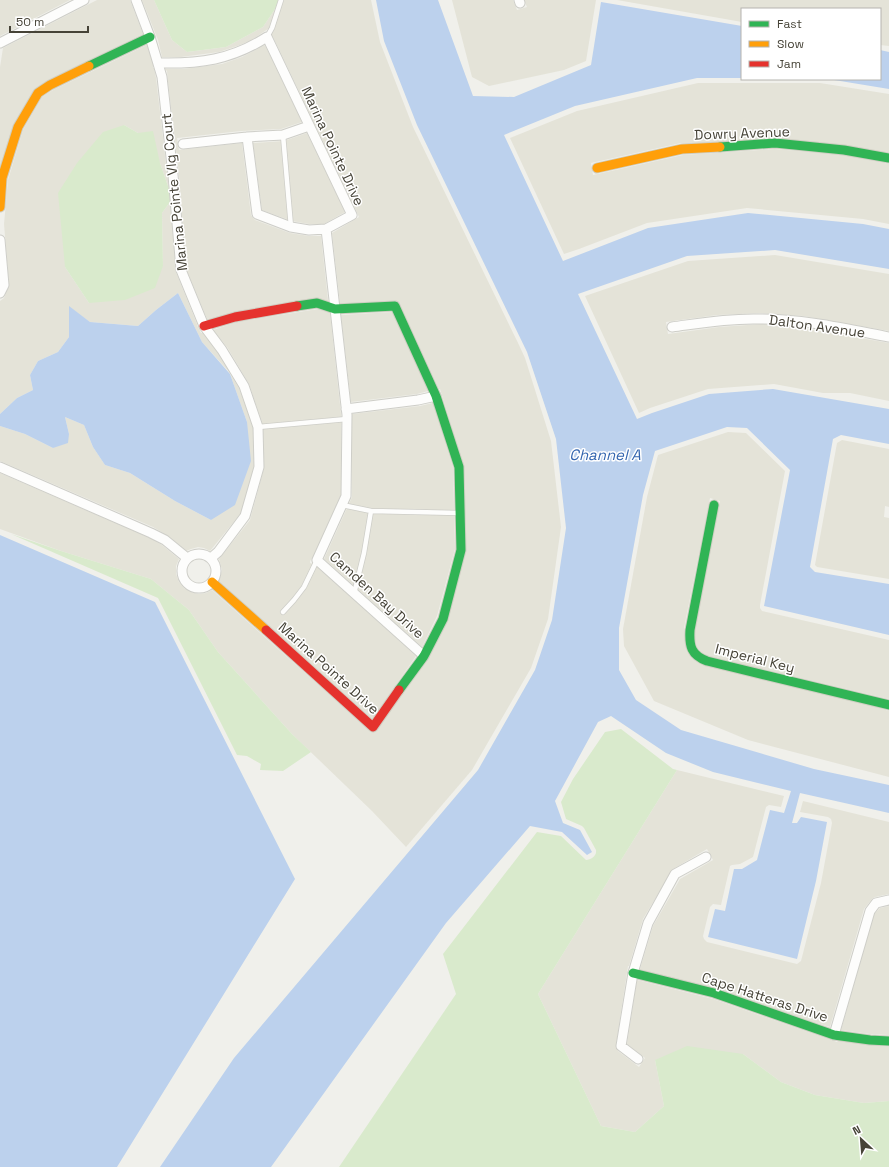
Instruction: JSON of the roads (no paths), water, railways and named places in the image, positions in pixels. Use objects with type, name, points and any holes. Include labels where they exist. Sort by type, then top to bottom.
[{"type":"street","points":[[0,43],[84,0]]},
{"type":"street","points":[[136,0],[158,63],[182,63],[221,58],[253,46],[266,37]]},
{"type":"street","points":[[0,207],[2,178],[18,127],[38,93],[50,85],[150,37]]},
{"type":"street","name":"Marina Pointe Drive","points":[[266,37],[352,215],[326,229]]},
{"type":"street","name":"Marina Pointe Vlg Court","points":[[158,63],[162,77],[173,175],[181,270],[204,326],[222,350],[244,386],[258,427],[259,467],[246,516],[218,552],[211,558]]},
{"type":"street","points":[[183,144],[247,137],[283,135],[309,126]]},
{"type":"street","points":[[204,326],[235,317],[318,303],[335,309],[326,229],[309,230],[292,227],[257,214],[247,137]]},
{"type":"street","name":"Dowry Avenue","points":[[597,168],[682,149],[775,143],[844,150],[889,158]]},
{"type":"street","points":[[0,240],[4,285],[0,293]]},
{"type":"street","name":"Marina Pointe Drive","points":[[212,582],[373,727],[424,656],[443,619],[461,550],[459,467],[436,396],[395,306],[335,309]]},
{"type":"street","name":"Camden Bay Drive","points":[[335,309],[347,419],[346,496],[317,560],[424,656]]},
{"type":"street","name":"Dalton Avenue","points":[[672,327],[718,321],[761,319],[804,322],[889,337]]},
{"type":"street","points":[[346,409],[418,400],[436,396]]},
{"type":"street","points":[[0,467],[152,533],[165,540],[187,558]]},
{"type":"street","name":"Imperial Key","points":[[714,505],[689,635],[690,646],[695,654],[707,661],[889,705]]},
{"type":"street","points":[[192,554],[204,554],[211,558],[215,565],[216,576],[212,582],[204,588],[192,587],[183,579],[182,567],[187,558],[192,554]]},
{"type":"street","points":[[638,1059],[621,1046],[633,973],[648,923],[676,874],[706,857]]},
{"type":"street","points":[[834,1035],[870,911],[876,903],[889,900]]},
{"type":"street","name":"Cape Hatteras Drive","points":[[633,973],[714,993],[834,1035],[889,1041]]},
{"type":"lane","points":[[266,37],[272,28],[281,0]]},
{"type":"lane","points":[[283,135],[292,227]]},
{"type":"lane","points":[[258,427],[347,419]]},
{"type":"lane","points":[[342,505],[371,511],[460,513]]},
{"type":"lane","points":[[354,594],[364,553],[371,511]]},
{"type":"lane","points":[[283,612],[304,587],[317,560]]},
{"type":"water","name":"Channel A","points":[[376,0],[438,0],[473,96],[514,97],[591,65],[601,2],[741,26],[741,78],[697,78],[575,106],[504,135],[563,261],[648,228],[748,213],[863,224],[889,229],[889,269],[775,250],[687,256],[578,294],[637,419],[709,394],[773,389],[889,409],[889,444],[841,435],[833,439],[810,567],[815,572],[889,584],[889,635],[764,606],[790,470],[747,428],[727,427],[655,451],[643,495],[619,628],[619,670],[636,700],[681,730],[814,769],[889,785],[889,813],[800,793],[792,823],[797,823],[801,817],[827,822],[816,881],[797,959],[708,937],[715,909],[725,911],[734,869],[742,869],[757,860],[770,810],[784,813],[791,791],[713,772],[666,753],[611,716],[598,722],[555,801],[563,823],[580,830],[592,852],[587,855],[562,832],[530,826],[446,923],[271,1167],[160,1167],[234,1058],[478,770],[535,670],[552,620],[566,528],[556,439],[527,352],[417,125],[384,41]]},
{"type":"water","points":[[881,50],[889,52],[889,89],[834,80],[881,80]]},
{"type":"water","points":[[178,293],[202,342],[230,374],[247,422],[251,461],[235,505],[211,520],[175,501],[130,473],[105,465],[93,447],[84,425],[65,417],[69,434],[68,443],[53,448],[25,434],[0,426],[0,414],[17,398],[33,390],[30,375],[38,361],[58,352],[69,337],[69,306],[90,322],[138,326]]},
{"type":"water","points":[[0,535],[155,602],[295,879],[117,1167],[0,1167]]}]
